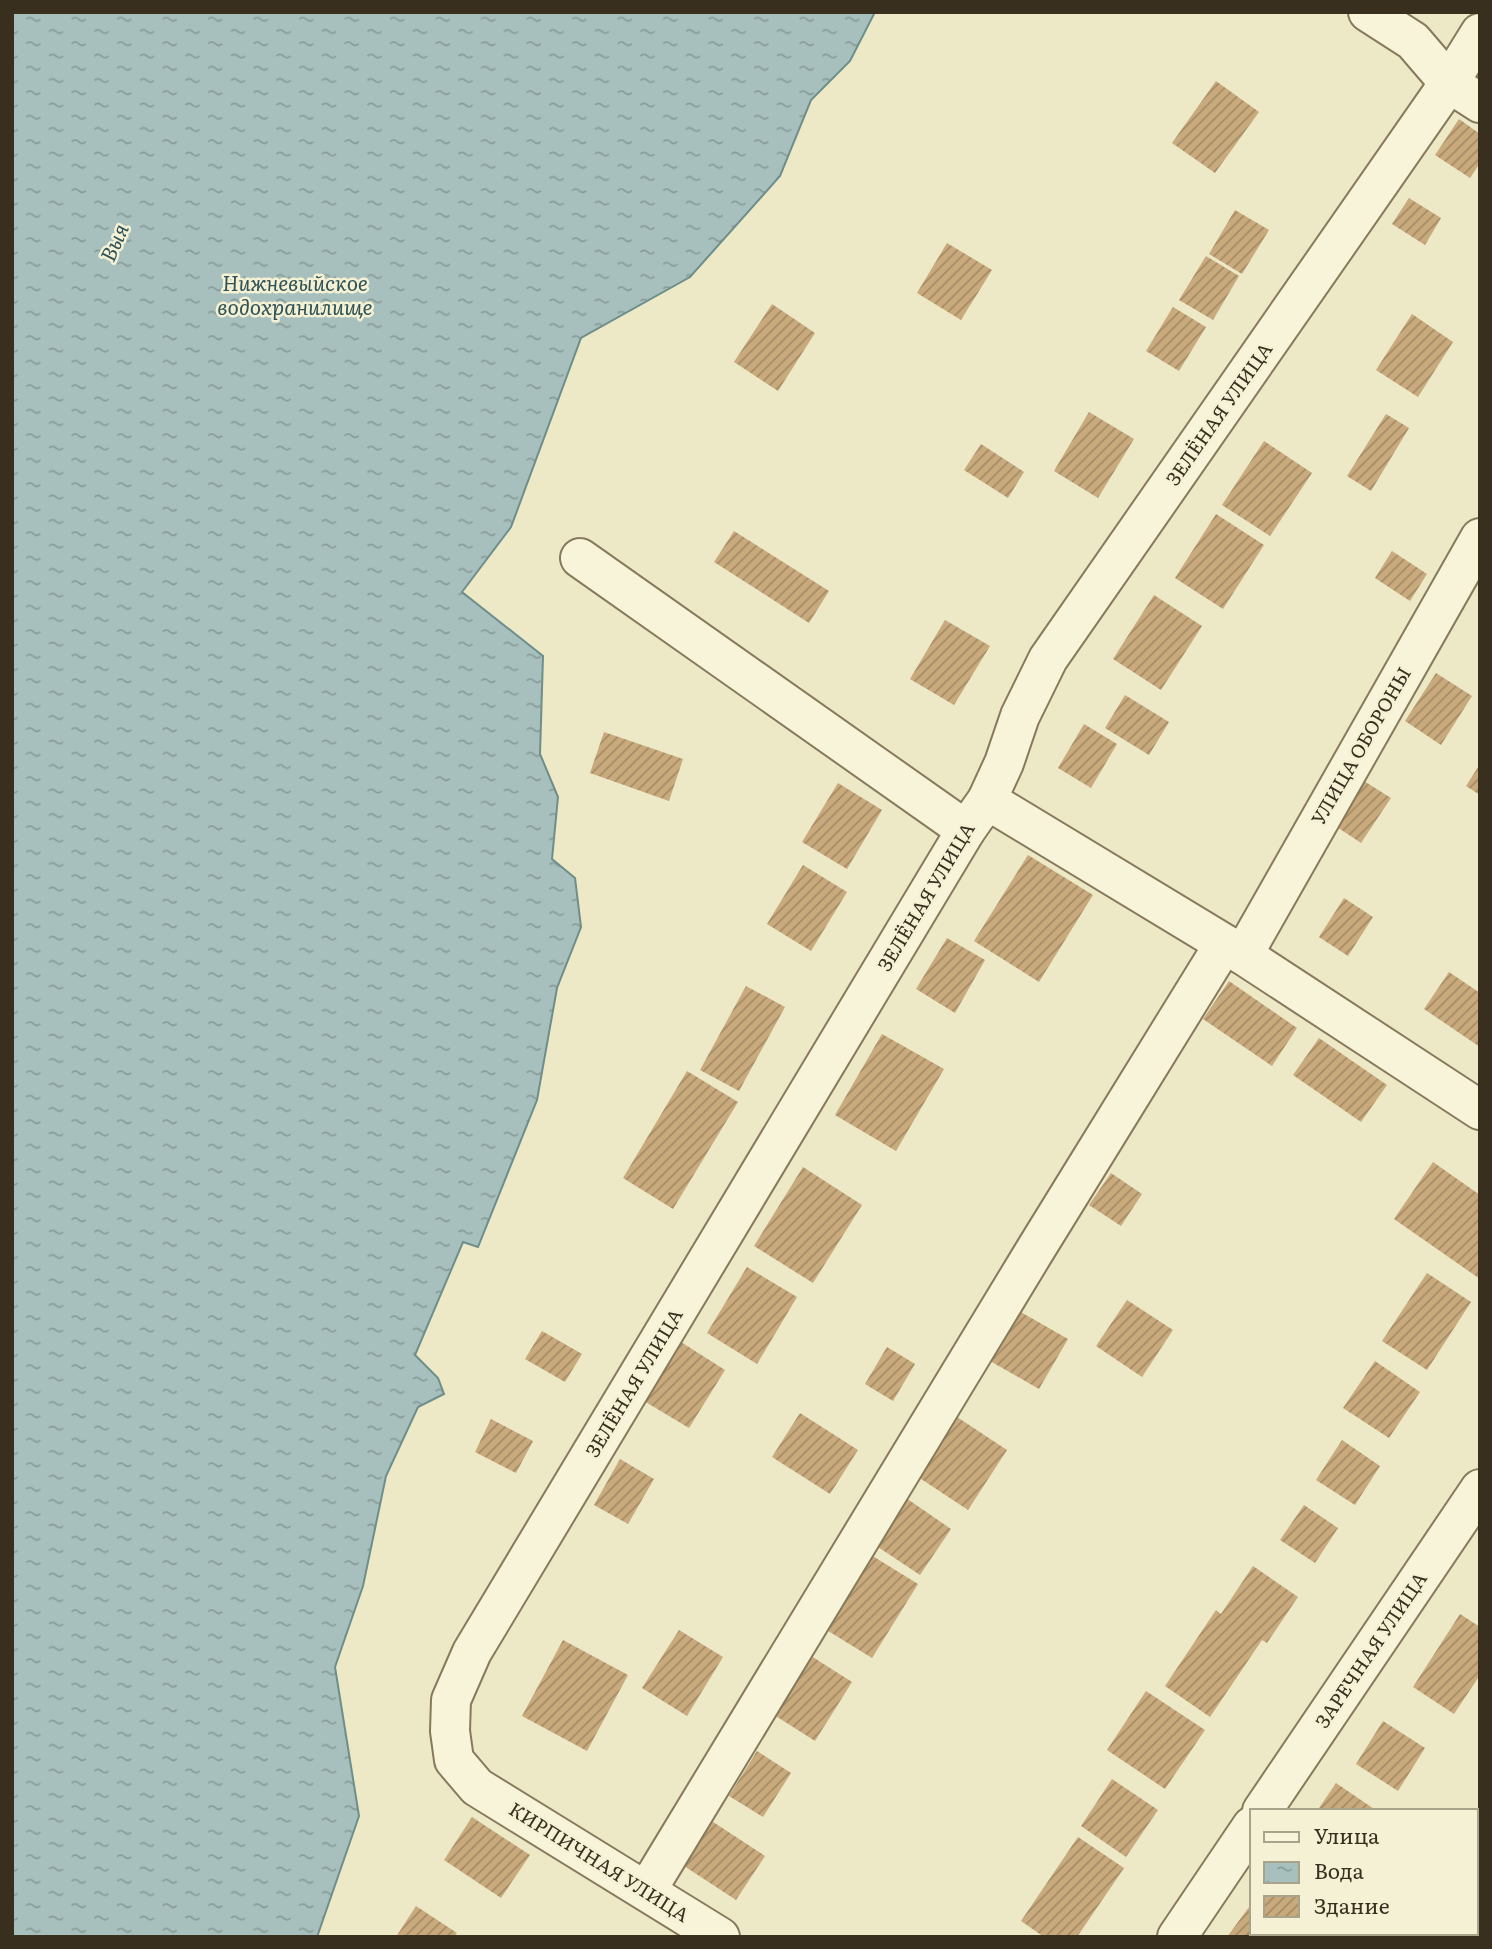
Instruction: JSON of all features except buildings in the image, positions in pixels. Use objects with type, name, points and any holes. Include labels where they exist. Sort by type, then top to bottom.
[{"type":"street","points":[[1368,12],[1413,41],[1464,93]]},
{"type":"street","name":"ЗЕЛЁНАЯ УЛИЦА","points":[[477,1787],[454,1760],[450,1731],[452,1700],[472,1652],[976,815],[1004,762],[1020,716],[1048,659],[1464,93],[1480,33]]},
{"type":"street","name":"УЛИЦА ОБОРОНЫ","points":[[647,1890],[1042,1240],[1234,950],[1480,538]]},
{"type":"street","points":[[580,558],[976,815],[1234,950],[1480,1110]]},
{"type":"street","name":"ЗАРЕЧНАЯ УЛИЦА","points":[[1263,1809],[1480,1489]]},
{"type":"street","name":"КИРПИЧНАЯ УЛИЦА","points":[[477,1787],[647,1890],[703,1932]]},
{"type":"street","points":[[1177,1937],[1250,1829]]},
{"type":"water","name":"Нижневыйское водохранилище","points":[[12,12],[875,12],[850,61],[811,100],[780,176],[690,277],[581,338],[511,527],[462,592],[543,656],[540,754],[558,797],[552,859],[575,878],[581,927],[557,988],[537,1100],[478,1247],[463,1242],[415,1355],[438,1378],[444,1394],[418,1407],[386,1476],[363,1586],[335,1667],[359,1816],[317,1937],[12,1937]]},
{"type":"water label","name":"Выя","points":[[115,243]]}]
